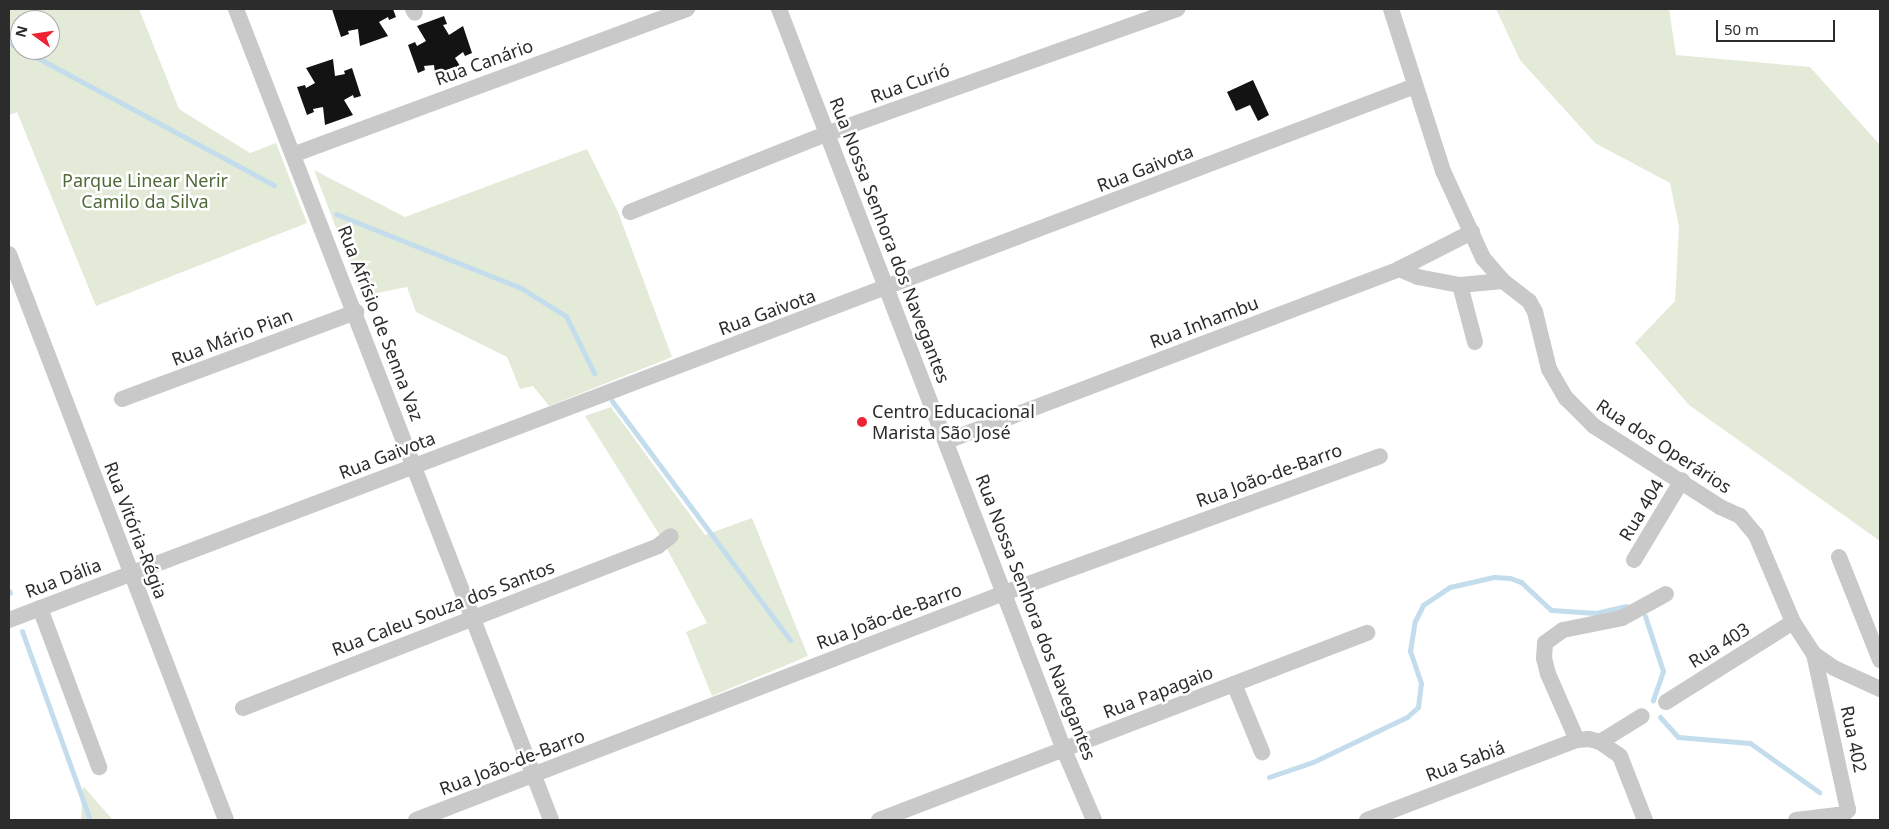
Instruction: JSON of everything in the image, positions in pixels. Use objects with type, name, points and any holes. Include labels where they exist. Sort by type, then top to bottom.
[{"type":"street","name":"Rua Afrísio de Senna Vaz","points":[[236,9],[295,154],[551,820]]},
{"type":"street","name":"Rua Canário","points":[[295,154],[687,9]]},
{"type":"street","name":"Rua Nossa Senhora dos Navegantes","points":[[779,9],[1064,750],[1094,820]]},
{"type":"street","name":"Rua Curió","points":[[630,212],[826,134],[1177,9]]},
{"type":"street","name":"Rua dos Operários","points":[[1391,9],[1434,149],[1483,258],[1503,281],[1529,300],[1535,312],[1549,369],[1581,415],[1682,480],[1720,507],[1740,516],[1756,535],[1793,622],[1814,654],[1834,668],[1880,689]]},
{"type":"street","name":"Rua Gaivota","points":[[131,573],[886,289],[1415,86]]},
{"type":"street","name":"Rua Inhambu","points":[[946,441],[1399,269],[1472,232]]},
{"type":"street","name":"Rua Vitória-Régia","points":[[9,254],[226,820]]},
{"type":"street","points":[[1399,269],[1418,277],[1460,284],[1503,281]]},
{"type":"street","points":[[1460,284],[1475,342]]},
{"type":"street","name":"Rua Mário Pian","points":[[122,399],[356,312]]},
{"type":"street","name":"Rua João-de-Barro","points":[[416,820],[1004,593],[1380,456]]},
{"type":"street","name":"Rua 404","points":[[1634,560],[1682,480]]},
{"type":"street","name":"Rua Caleu Souza dos Santos","points":[[243,708],[658,546],[672,536]]},
{"type":"street","points":[[1839,557],[1880,660]]},
{"type":"street","name":"Rua Dália","points":[[9,620],[131,573]]},
{"type":"street","points":[[1645,820],[1627,768],[1620,756],[1600,742],[1577,740],[1548,674],[1544,658],[1545,643],[1563,630],[1622,618],[1666,594]]},
{"type":"street","points":[[40,608],[99,767]]},
{"type":"street","name":"Rua 403","points":[[1666,702],[1793,622]]},
{"type":"street","name":"Rua Papagaio","points":[[879,820],[1367,633]]},
{"type":"street","name":"Rua 402","points":[[1796,820],[1844,814],[1848,810],[1814,654]]},
{"type":"street","points":[[1234,684],[1262,752]]},
{"type":"street","points":[[1600,742],[1642,716]]},
{"type":"street","name":"Rua Sabiá","points":[[1367,820],[1577,740]]},
{"type":"green space","name":"Parque Linear Nerir Camilo da Silva","points":[[9,9],[139,9],[179,109],[250,153],[276,143],[307,223],[96,306],[17,112],[9,115]]},
{"type":"green space","points":[[1496,9],[1669,9],[1676,55],[1810,67],[1880,145],[1880,541],[1689,405],[1635,343],[1675,301],[1679,227],[1670,183],[1595,143],[1520,60]]},
{"type":"green space","points":[[587,149],[618,212],[672,357],[549,406],[533,386],[520,389],[507,357],[416,312],[407,287],[362,296],[314,170],[405,217]]},
{"type":"green space","points":[[611,407],[705,535],[752,518],[808,656],[712,696],[686,632],[707,623],[659,534],[585,416]]},
{"type":"green space","points":[[83,786],[113,820],[81,820]]},
{"type":"building","points":[[332,9],[393,9],[396,17],[389,20],[388,17],[379,22],[388,36],[360,46],[358,29],[348,31],[349,34],[341,37]]},
{"type":"building","points":[[444,16],[447,24],[443,25],[449,35],[463,26],[472,53],[465,56],[463,52],[455,58],[464,72],[436,82],[434,65],[424,66],[425,70],[418,73],[408,45],[415,42],[417,46],[426,41],[417,26]]},
{"type":"building","points":[[333,59],[335,76],[345,74],[344,71],[352,68],[361,96],[354,98],[353,95],[344,100],[353,115],[325,125],[323,107],[313,109],[314,112],[307,115],[297,87],[305,85],[306,88],[315,83],[306,68]]},
{"type":"building","points":[[1253,80],[1269,115],[1258,121],[1250,105],[1236,111],[1227,92]]},
{"type":"waterway","points":[[42,60],[274,185]]},
{"type":"waterway","points":[[336,214],[521,288],[566,316],[594,373]]},
{"type":"waterway","points":[[612,401],[790,640]]},
{"type":"waterway","points":[[1269,777],[1313,762],[1407,717],[1418,707],[1421,683],[1410,651],[1415,621],[1423,605],[1450,587],[1494,577],[1510,578],[1521,582],[1551,610],[1596,613],[1626,606]]},
{"type":"waterway","points":[[1645,616],[1663,671],[1653,700]]},
{"type":"waterway","points":[[22,631],[90,820]]},
{"type":"waterway","points":[[1660,717],[1678,737],[1750,743],[1819,792]]},
{"type":"place","name":"Centro Educacional Marista São José","points":[[862,422]]}]
